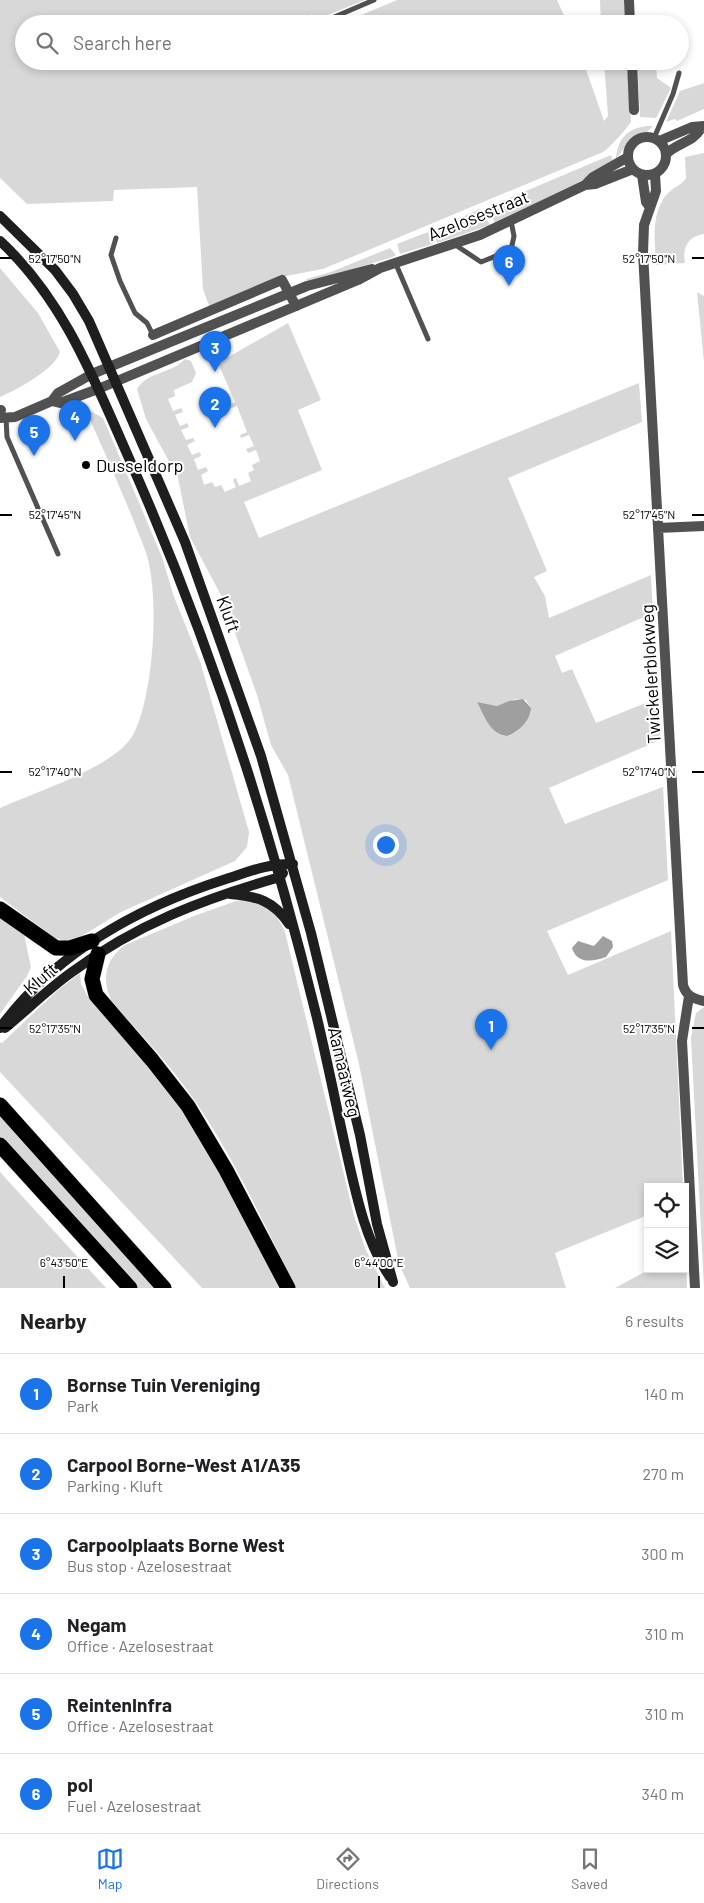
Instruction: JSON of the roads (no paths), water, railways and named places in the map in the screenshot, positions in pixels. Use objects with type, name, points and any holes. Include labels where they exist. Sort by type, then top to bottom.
[{"type":"highway","points":[[0,908],[56,948],[95,947],[92,984],[96,995],[188,1106],[226,1170],[288,1288]]},
{"type":"highway","points":[[0,1105],[164,1288]]},
{"type":"highway","points":[[0,1145],[130,1288]]},
{"type":"highway","points":[[137,1258],[176,1288]]},
{"type":"main road","name":"Kluft","points":[[0,216],[42,255],[73,294],[110,367],[185,542],[212,613],[258,747],[293,864]]},
{"type":"main road","name":"Kluft","points":[[0,241],[26,267],[56,307],[92,374],[162,533],[207,650],[276,864]]},
{"type":"main road","name":"Kluft","points":[[0,1030],[14,1010],[36,986],[160,903],[215,882],[276,864],[293,864]]},
{"type":"main road","name":"Aamaatweg","points":[[276,864],[365,1226],[379,1261],[395,1285]]},
{"type":"main road","name":"Kluft","points":[[95,947],[130,934],[170,914],[224,894],[280,877],[293,864]]},
{"type":"main road","name":"Aamaatweg","points":[[293,864],[360,1134],[377,1224],[395,1285]]},
{"type":"main road","points":[[224,894],[254,896],[273,904],[294,931]]},
{"type":"street","points":[[629,0],[630,15]]},
{"type":"street","points":[[632,70],[634,110]]},
{"type":"street","points":[[692,127],[702,127],[697,136],[674,147],[666,154],[664,165],[655,174],[642,175],[633,169],[628,157],[629,150],[635,141],[646,137],[656,140],[692,127]]},
{"type":"street","points":[[656,140],[666,154]]},
{"type":"street","name":"Azelosestraat","points":[[52,401],[60,402],[116,382],[358,280],[380,268],[454,244],[511,221],[585,185],[593,177],[628,157]]},
{"type":"street","name":"Azelosestraat","points":[[585,185],[595,184],[633,169]]},
{"type":"street","name":"Twickelerblokweg","points":[[655,174],[656,191],[654,201],[649,206],[644,225],[643,253],[683,985],[689,996],[682,1041],[695,1288]]},
{"type":"street","name":"Twickelerblokweg","points":[[642,175],[646,202],[649,206]]},
{"type":"street","name":"Azelosestraat","points":[[2,414],[15,417],[52,401],[58,393],[92,374],[289,294],[345,274],[380,268]]},
{"type":"street","points":[[153,335],[282,280],[296,306]]},
{"type":"street","points":[[189,334],[196,348]]},
{"type":"street","points":[[658,528],[704,526]]},
{"type":"street","points":[[689,996],[704,1001]]},
{"type":"lane","points":[[339,15],[374,0]]},
{"type":"lane","points":[[656,140],[679,73]]},
{"type":"lane","points":[[454,244],[481,262],[511,250],[514,236],[511,221]]},
{"type":"lane","points":[[116,238],[111,255],[120,281],[135,313],[147,323],[153,335]]},
{"type":"lane","points":[[395,262],[428,339]]},
{"type":"lane","points":[[2,414],[7,437],[58,554]]},
{"type":"place","name":"pol","points":[[509,286]]},
{"type":"place","name":"Carpoolplaats Borne West","points":[[215,372]]},
{"type":"place","name":"Carpool Borne-West A1/A35","points":[[215,428]]},
{"type":"place","name":"Negam","points":[[75,441]]},
{"type":"place","name":"ReintenInfra","points":[[34,456]]},
{"type":"place","name":"Dusseldorp","points":[[86,465]]},
{"type":"place","name":"Bornse Tuin Vereniging","points":[[491,1050]]}]
